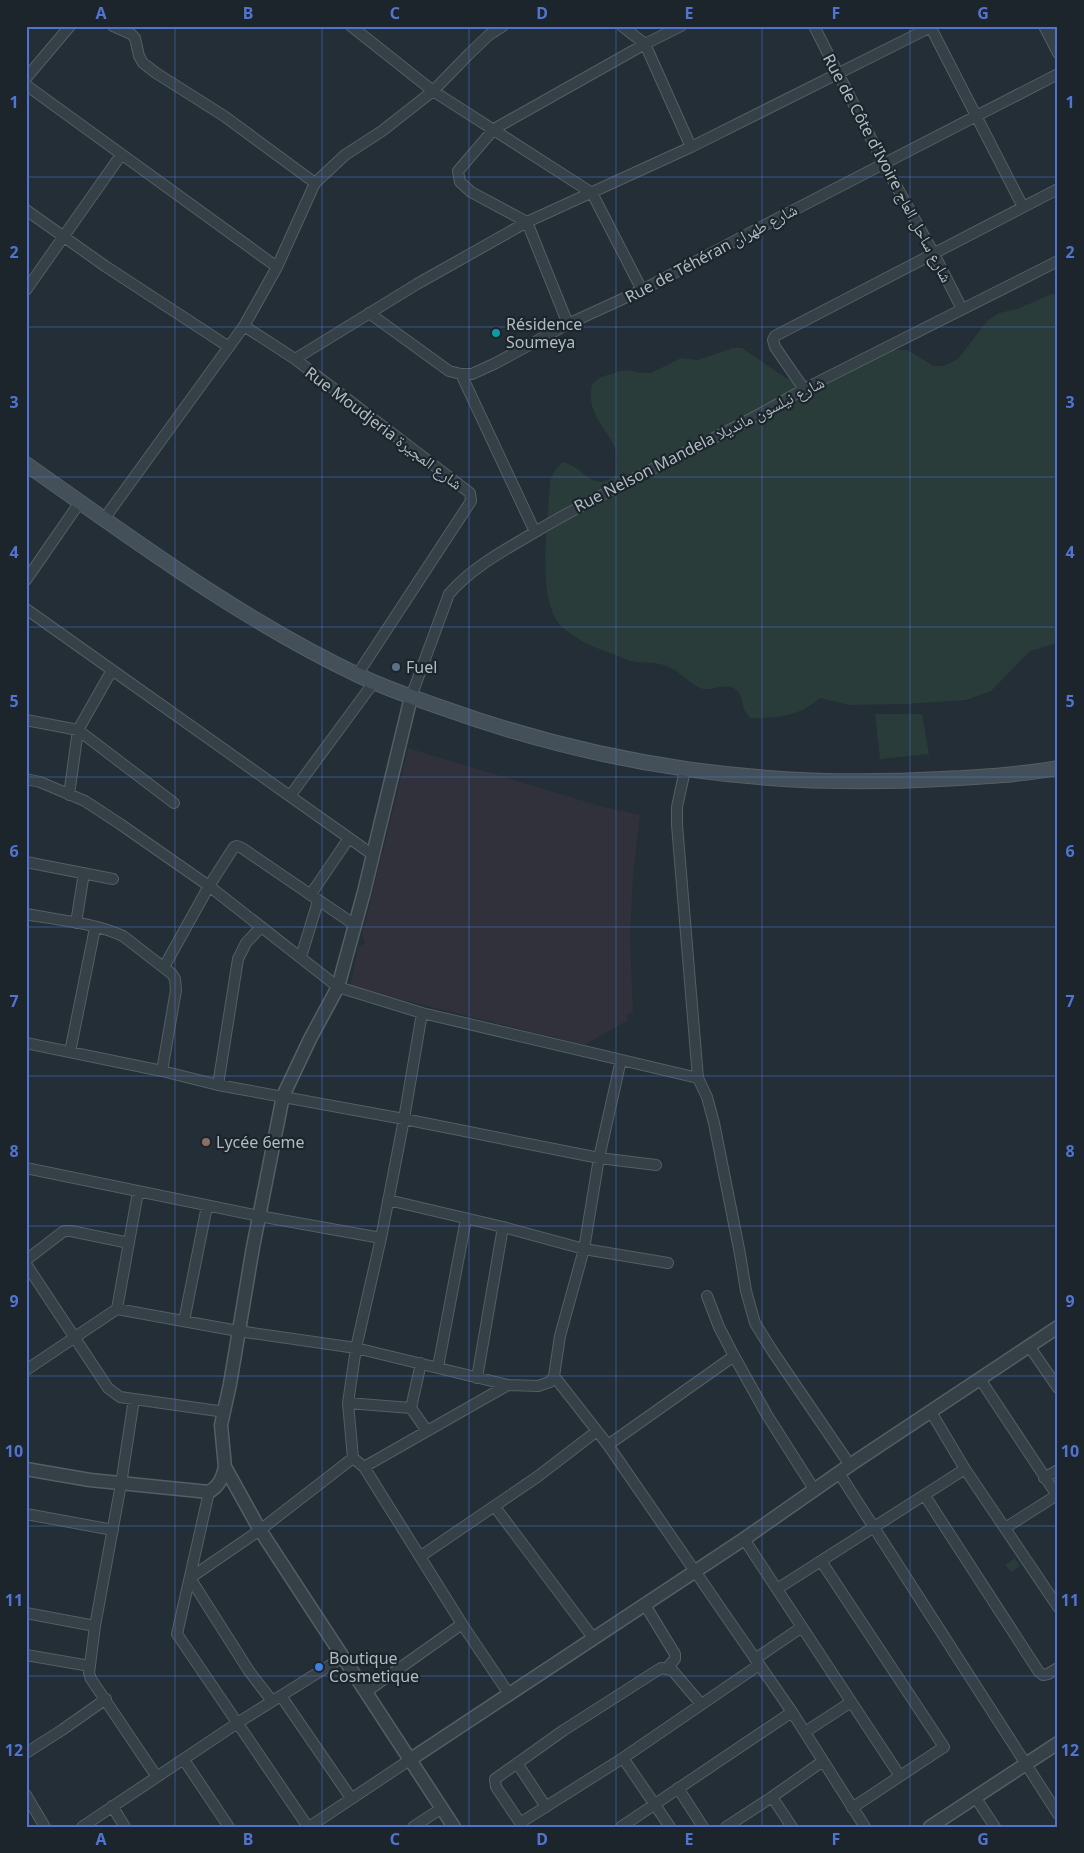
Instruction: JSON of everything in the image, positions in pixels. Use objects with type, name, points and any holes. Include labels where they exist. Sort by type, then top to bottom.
[{"type":"main road","points":[[26,464],[254,620],[357,675],[411,698],[502,728],[566,746],[645,764],[685,770],[761,777],[864,782],[995,777],[1058,768]]},
{"type":"street","points":[[26,78],[70,26]]},
{"type":"street","points":[[113,26],[131,34],[135,38],[139,56],[143,63],[224,116],[315,183]]},
{"type":"street","points":[[351,26],[434,91],[592,193],[642,290]]},
{"type":"street","points":[[104,519],[244,326],[277,267],[315,183],[346,155],[382,132],[434,91],[476,47],[503,26]]},
{"type":"street","points":[[622,26],[645,44],[691,147]]},
{"type":"street","points":[[568,324],[527,222],[471,192],[460,182],[458,171],[494,129],[645,44],[682,26]]},
{"type":"street","name":"Rue de Côte d'Ivoire شارع ساحل العاج","points":[[814,26],[884,164],[962,309]]},
{"type":"street","points":[[295,359],[417,284],[527,222],[691,147],[931,27],[1023,207]]},
{"type":"street","points":[[1058,28],[1046,30],[1058,53]]},
{"type":"street","name":"Rue de Téhéran شارع طهران","points":[[461,374],[472,374],[496,363],[568,324],[642,290],[1058,74]]},
{"type":"street","points":[[26,85],[277,267]]},
{"type":"street","points":[[26,290],[121,155]]},
{"type":"street","points":[[804,389],[775,347],[773,340],[775,336],[1058,189]]},
{"type":"street","points":[[26,210],[105,266],[229,346]]},
{"type":"street","name":"Rue Nelson Mandela شارع نيلسون مانديلا","points":[[411,698],[449,594],[458,584],[492,558],[572,510],[770,409],[804,389],[1058,261]]},
{"type":"street","points":[[369,313],[449,371],[461,374],[535,532]]},
{"type":"street","name":"Rue Moudjeria شارع المجيرة","points":[[244,326],[295,359],[470,494],[471,501],[357,675]]},
{"type":"street","points":[[26,580],[80,502]]},
{"type":"street","points":[[26,608],[373,855]]},
{"type":"street","points":[[69,795],[78,730],[112,670]]},
{"type":"street","points":[[290,796],[374,682]]},
{"type":"street","points":[[209,1492],[217,1488],[222,1478],[224,1467],[221,1425],[283,1096],[310,1039],[338,987],[348,955],[411,698]]},
{"type":"street","points":[[26,720],[78,730],[174,803]]},
{"type":"street","points":[[685,770],[677,807],[677,825],[698,1078],[707,1097],[714,1124],[746,1291],[755,1323],[850,1465]]},
{"type":"street","points":[[26,779],[40,782],[85,801],[120,824],[209,886],[338,987],[422,1013],[698,1078]]},
{"type":"street","points":[[301,957],[315,898],[349,838]]},
{"type":"street","points":[[164,966],[209,886],[234,847],[238,846],[355,925]]},
{"type":"street","points":[[26,862],[113,879]]},
{"type":"street","points":[[76,923],[84,874]]},
{"type":"street","points":[[26,914],[115,932],[124,936],[164,966],[175,979],[176,990],[162,1071]]},
{"type":"street","points":[[218,1085],[238,959],[246,943],[261,927]]},
{"type":"street","points":[[70,1052],[95,928]]},
{"type":"street","points":[[422,1013],[381,1238],[356,1348],[348,1403],[353,1458],[364,1467],[462,1624],[509,1694]]},
{"type":"street","points":[[26,1043],[162,1071],[218,1085],[404,1119],[599,1158],[656,1165]]},
{"type":"street","points":[[26,1370],[117,1309],[238,1331],[356,1348],[508,1385],[538,1386],[550,1382],[554,1376],[560,1336],[584,1249],[599,1158],[621,1060]]},
{"type":"street","points":[[26,1168],[207,1206],[381,1238]]},
{"type":"street","points":[[117,1309],[138,1192]]},
{"type":"street","points":[[388,1200],[503,1227],[584,1249],[668,1264]]},
{"type":"street","points":[[184,1322],[207,1206]]},
{"type":"street","points":[[438,1367],[466,1219]]},
{"type":"street","points":[[477,1378],[503,1227]]},
{"type":"street","points":[[129,1243],[64,1231],[26,1262],[108,1388],[120,1398],[224,1412]]},
{"type":"street","points":[[707,1296],[719,1328],[766,1415],[814,1490]]},
{"type":"street","points":[[209,1492],[177,1634],[309,1827],[744,1539],[850,1465],[1058,1327]]},
{"type":"street","points":[[1029,1346],[1058,1388]]},
{"type":"street","points":[[608,1445],[734,1356]]},
{"type":"street","points":[[421,1363],[411,1408],[427,1431]]},
{"type":"street","points":[[554,1376],[608,1445],[695,1571],[792,1712],[865,1827]]},
{"type":"street","points":[[980,1379],[1057,1496],[1005,1528]]},
{"type":"street","points":[[364,1467],[508,1385]]},
{"type":"street","points":[[134,1399],[113,1530],[94,1626],[89,1673],[91,1679],[157,1777]]},
{"type":"street","points":[[348,1403],[411,1408]]},
{"type":"street","points":[[931,1412],[965,1469],[1058,1607]]},
{"type":"street","points":[[421,1556],[495,1507],[597,1431]]},
{"type":"street","points":[[190,1578],[260,1530],[353,1458]]},
{"type":"street","points":[[224,1467],[260,1530],[454,1827]]},
{"type":"street","points":[[26,1469],[121,1484],[239,1495]]},
{"type":"street","points":[[778,1589],[965,1469]]},
{"type":"street","points":[[1044,1478],[1058,1470]]},
{"type":"street","points":[[840,1473],[1058,1814]]},
{"type":"street","points":[[925,1496],[1039,1672],[1043,1675],[1048,1674],[1058,1668]]},
{"type":"street","points":[[495,1507],[594,1639]]},
{"type":"street","points":[[26,1514],[113,1530]]},
{"type":"street","points":[[744,1539],[900,1776]]},
{"type":"street","points":[[821,1561],[944,1747],[852,1808]]},
{"type":"street","points":[[190,1578],[249,1671],[276,1698],[351,1798]]},
{"type":"street","points":[[645,1605],[675,1654],[675,1659],[667,1668]]},
{"type":"street","points":[[26,1613],[94,1626]]},
{"type":"street","points":[[366,1692],[462,1624]]},
{"type":"street","points":[[701,1704],[672,1670],[661,1668],[516,1763],[497,1777],[494,1781],[496,1787],[521,1825],[624,1758],[701,1704],[802,1627]]},
{"type":"street","points":[[26,1655],[90,1666]]},
{"type":"street","points":[[82,1827],[239,1722],[343,1657]]},
{"type":"street","points":[[26,1753],[106,1699]]},
{"type":"street","points":[[805,1732],[851,1702]]},
{"type":"street","points":[[621,1827],[792,1712]]},
{"type":"street","points":[[930,1827],[1058,1743]]},
{"type":"street","points":[[624,1758],[670,1827]]},
{"type":"street","points":[[184,1760],[229,1827]]},
{"type":"street","points":[[726,1827],[823,1761]]},
{"type":"street","points":[[516,1763],[546,1807]]},
{"type":"street","points":[[678,1788],[703,1827]]},
{"type":"street","points":[[26,1795],[45,1827]]},
{"type":"street","points":[[772,1797],[792,1827]]},
{"type":"street","points":[[975,1797],[995,1827]]},
{"type":"street","points":[[112,1806],[125,1827]]},
{"type":"street","points":[[413,1827],[442,1808]]},
{"type":"shaded area","points":[[408,748],[600,806],[640,815],[633,877],[630,937],[633,1011],[627,1015],[628,1020],[585,1045],[350,987],[358,947],[365,943],[362,935]]},
{"type":"green space","points":[[1052,294],[1058,295],[1058,643],[1030,651],[991,691],[966,700],[905,704],[849,705],[820,698],[796,713],[770,718],[750,718],[738,692],[731,687],[703,689],[668,667],[657,663],[628,660],[588,644],[561,626],[553,613],[548,597],[546,577],[545,556],[550,481],[555,470],[563,462],[571,465],[594,481],[601,482],[616,475],[617,458],[615,448],[597,418],[592,403],[592,384],[601,377],[630,370],[651,373],[681,358],[698,360],[733,348],[742,348],[786,378],[818,382],[892,349],[907,350],[934,366],[944,366],[958,359],[987,321],[999,313],[1017,309]]},
{"type":"green space","points":[[875,714],[922,714],[929,754],[880,759]]},
{"type":"green space","points":[[1015,1558],[1020,1566],[1011,1572],[1005,1565]]},
{"type":"place","name":"Résidence Soumeya","points":[[496,333]]},
{"type":"place","name":"Fuel","points":[[396,667]]},
{"type":"place","name":"Lycée 6eme","points":[[206,1142]]},
{"type":"place","name":"Boutique Cosmetique","points":[[319,1667]]}]
